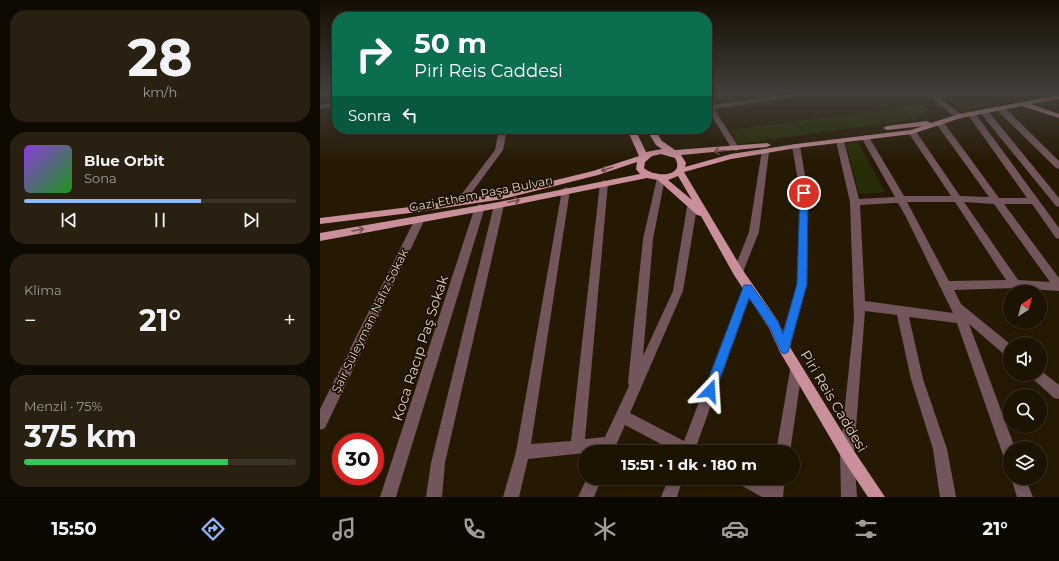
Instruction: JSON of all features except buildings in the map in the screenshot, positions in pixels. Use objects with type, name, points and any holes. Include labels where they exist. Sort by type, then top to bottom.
[{"type":"main road","points":[[939,122],[913,124],[821,139],[736,149],[673,153],[661,151],[644,157],[640,165],[643,172],[647,175],[661,178],[674,175],[679,171],[731,157],[796,146],[912,132],[959,116],[969,115]]},
{"type":"main road","points":[[633,134],[644,157]]},
{"type":"main road","points":[[653,134],[659,143],[678,156],[682,163],[679,171]]},
{"type":"main road","name":"Gazi Ethem Paşa Bulvarı","points":[[320,221],[410,210],[461,201],[502,196],[595,173],[644,157]]},
{"type":"main road","name":"Piri Reis Caddesi","points":[[679,171],[738,272],[774,325],[796,370],[847,453],[878,497]]},
{"type":"main road","name":"Gazi Ethem Paşa Bulvarı","points":[[320,237],[480,207],[499,205],[566,190],[647,175]]},
{"type":"main road","name":"Piri Reis Caddesi","points":[[661,178],[705,217]]},
{"type":"street","points":[[715,115],[736,149]]},
{"type":"street","points":[[972,115],[1059,234]]},
{"type":"street","points":[[986,115],[1059,204]]},
{"type":"street","points":[[1007,115],[1059,166]]},
{"type":"street","points":[[939,122],[1059,286]]},
{"type":"street","points":[[912,132],[1015,284]]},
{"type":"street","points":[[461,201],[499,150],[501,134]]},
{"type":"street","points":[[865,137],[901,200],[957,307],[1005,441]]},
{"type":"street","points":[[840,141],[856,202],[860,305],[860,320],[847,453],[849,497]]},
{"type":"street","points":[[784,348],[802,284],[804,193],[796,146]]},
{"type":"street","points":[[738,272],[754,232],[765,152]]},
{"type":"street","points":[[633,391],[648,239],[661,178]]},
{"type":"street","points":[[523,452],[577,447],[604,183]]},
{"type":"street","points":[[511,497],[523,452],[566,190]]},
{"type":"street","points":[[856,202],[958,199],[998,202],[1035,201]]},
{"type":"street","points":[[434,497],[438,464],[499,205]]},
{"type":"street","name":"Koca Racıp Paş Sokak","points":[[388,497],[480,207]]},
{"type":"street","points":[[609,445],[678,291],[692,207]]},
{"type":"street","name":"Şair Süleyman Nafız Sokak","points":[[320,423],[420,219]]},
{"type":"street","points":[[946,286],[1015,284],[1059,286]]},
{"type":"street","points":[[691,445],[748,288]]},
{"type":"street","points":[[860,305],[962,319]]},
{"type":"street","points":[[957,307],[1003,346]]},
{"type":"street","points":[[902,311],[917,379],[940,449],[948,497]]},
{"type":"street","points":[[784,445],[796,370]]},
{"type":"street","points":[[1044,381],[1059,393]]},
{"type":"street","points":[[622,416],[678,445]]},
{"type":"street","points":[[586,497],[592,485]]},
{"type":"street","points":[[669,497],[673,485]]},
{"type":"street","points":[[755,485],[775,496],[777,485]]},
{"type":"street","points":[[1021,485],[1025,497]]},
{"type":"green space","points":[[844,115],[921,115],[915,119],[738,144],[730,130]]},
{"type":"green space","points":[[858,142],[885,192],[859,194],[846,144]]},
{"type":"route","points":[[710,391],[748,288],[774,325],[784,348],[802,284],[804,193]]}]
